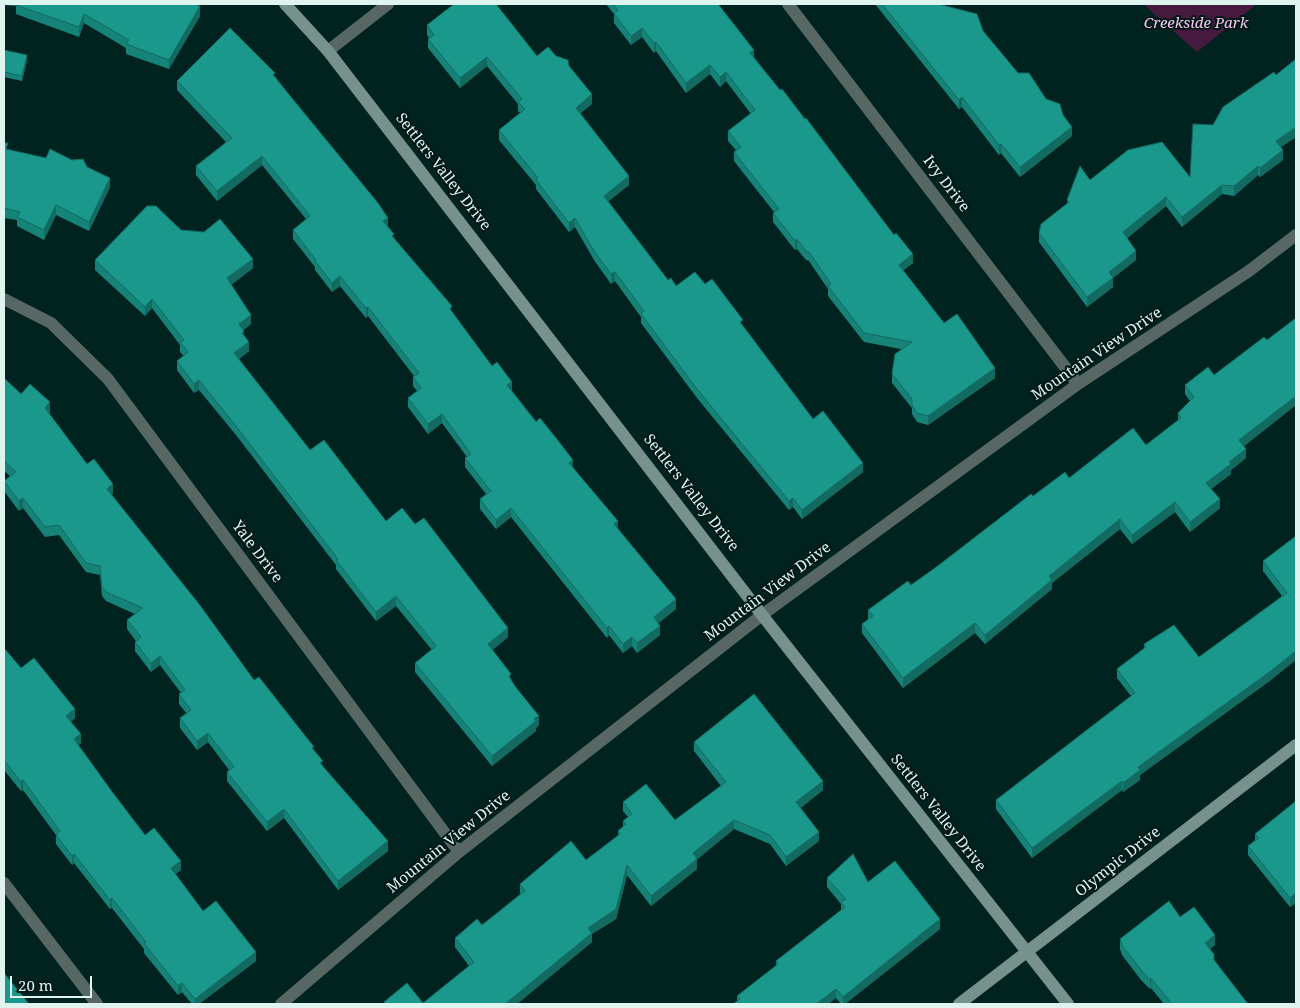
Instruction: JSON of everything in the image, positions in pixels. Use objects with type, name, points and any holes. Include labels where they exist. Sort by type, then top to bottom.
[{"type":"street","name":"Settlers Valley Drive","points":[[285,4],[328,51],[762,615],[1068,1004]]},
{"type":"street","points":[[328,51],[388,4]]},
{"type":"street","name":"Ivy Drive","points":[[788,4],[1078,384]]},
{"type":"street","name":"Mountain View Drive","points":[[281,1004],[459,852],[762,615],[1078,384],[1249,271],[1296,235]]},
{"type":"street","name":"Yale Drive","points":[[4,299],[51,323],[108,379],[459,852]]},
{"type":"street","name":"Olympic Drive","points":[[959,1004],[1296,745]]},
{"type":"street","points":[[4,884],[97,1004]]},
{"type":"green space","name":"Creekside Park","points":[[1143,4],[1257,4],[1197,52]]},
{"type":"building","points":[[17,4],[195,4],[200,6],[169,60],[126,44],[129,40],[84,14],[79,27]]},
{"type":"building","points":[[454,4],[496,4],[537,56],[548,47],[556,56],[568,60],[569,66],[592,94],[576,108],[629,176],[604,196],[668,280],[671,278],[676,286],[695,272],[705,284],[712,279],[743,320],[740,322],[813,419],[823,411],[863,463],[802,510],[793,498],[789,501],[697,389],[641,314],[644,311],[615,272],[611,274],[594,251],[575,218],[569,223],[536,180],[538,178],[499,130],[525,109],[518,102],[522,99],[487,57],[460,78],[428,39],[434,35],[427,25]]},
{"type":"building","points":[[613,4],[718,4],[754,50],[750,53],[806,118],[894,235],[896,233],[913,254],[899,265],[944,323],[957,314],[995,368],[928,416],[917,413],[912,405],[912,399],[892,374],[895,354],[912,342],[864,333],[828,286],[831,284],[809,252],[806,251],[797,239],[795,241],[773,213],[779,209],[734,152],[741,147],[728,131],[755,110],[726,72],[720,77],[710,65],[686,83],[656,42],[654,43],[642,28],[631,36],[614,14],[618,10]]},
{"type":"building","points":[[882,4],[938,4],[977,14],[983,31],[1018,73],[1029,73],[1046,99],[1060,104],[1063,115],[1072,127],[1020,167],[1001,144],[999,145],[962,97],[959,100]]},
{"type":"building","points":[[230,28],[275,73],[273,75],[378,203],[388,218],[383,221],[394,234],[392,236],[452,306],[450,309],[492,366],[497,362],[512,382],[507,385],[536,422],[540,418],[556,438],[573,460],[569,463],[618,521],[614,524],[676,599],[654,617],[660,626],[637,643],[632,637],[623,644],[609,626],[607,628],[511,508],[496,520],[480,499],[491,491],[465,458],[471,454],[442,414],[428,424],[408,398],[421,388],[413,377],[419,373],[368,307],[366,308],[340,276],[332,283],[315,261],[293,230],[310,216],[262,156],[217,191],[196,166],[232,138],[177,81]]},
{"type":"building","points":[[4,50],[27,55],[22,76],[4,72]]},
{"type":"building","points":[[1296,59],[1296,127],[1276,141],[1283,150],[1260,168],[1258,166],[1234,186],[1222,185],[1182,217],[1166,197],[1123,232],[1136,251],[1109,272],[1113,278],[1087,297],[1039,233],[1041,224],[1069,202],[1067,200],[1080,166],[1090,180],[1128,150],[1162,142],[1190,177],[1193,124],[1213,125],[1223,107],[1274,72],[1276,75]]},
{"type":"building","points":[[4,143],[8,143],[6,149],[46,158],[50,149],[72,160],[83,159],[87,167],[110,178],[89,222],[56,205],[44,230],[17,217],[20,212],[4,208]]},
{"type":"building","points":[[147,206],[156,206],[181,230],[204,232],[220,219],[253,259],[227,278],[251,315],[239,324],[244,331],[242,333],[249,342],[234,353],[310,450],[324,440],[386,521],[402,508],[415,524],[424,518],[508,628],[488,644],[511,674],[509,676],[514,685],[539,716],[534,719],[536,721],[492,756],[415,663],[436,646],[396,596],[376,612],[336,560],[338,559],[236,426],[199,380],[194,384],[177,361],[188,352],[180,342],[184,340],[152,299],[145,307],[95,260]]},
{"type":"building","points":[[1296,318],[1296,396],[1239,440],[1246,449],[1229,462],[1231,464],[1206,483],[1220,499],[1190,522],[1175,502],[1132,535],[1120,519],[1049,576],[1052,580],[985,635],[975,623],[903,678],[862,624],[873,616],[868,610],[908,581],[911,585],[935,568],[1031,494],[1033,496],[1065,472],[1069,478],[1133,428],[1146,445],[1181,418],[1178,413],[1194,397],[1185,385],[1208,367],[1214,375],[1264,337],[1267,340]]},
{"type":"building","points":[[4,378],[21,394],[30,384],[50,402],[45,408],[87,464],[94,459],[113,484],[107,489],[199,604],[254,680],[259,677],[314,747],[312,748],[323,761],[320,763],[388,841],[338,881],[284,809],[267,822],[227,772],[234,767],[208,733],[197,741],[180,718],[191,710],[179,694],[185,690],[160,656],[151,663],[135,642],[141,637],[127,620],[143,608],[106,592],[102,587],[100,566],[86,563],[59,525],[45,527],[23,498],[19,501],[4,481],[16,472],[4,461]]},
{"type":"building","points":[[1296,536],[1296,651],[1138,767],[1140,770],[1123,783],[1122,781],[1032,848],[996,800],[1135,693],[1117,669],[1146,647],[1144,644],[1174,625],[1199,657],[1287,593],[1263,561]]},
{"type":"building","points":[[4,648],[21,668],[34,658],[75,709],[66,716],[81,734],[74,739],[113,793],[145,835],[154,828],[181,861],[171,868],[203,911],[216,901],[256,952],[195,999],[182,983],[178,986],[112,898],[110,900],[74,854],[72,856],[56,835],[60,831],[23,780],[21,782],[4,760]]},
{"type":"building","points":[[754,694],[823,781],[796,802],[819,832],[786,857],[770,835],[734,820],[693,853],[697,859],[651,896],[627,865],[616,909],[588,928],[592,933],[505,1004],[386,1004],[384,1002],[407,983],[423,1003],[474,962],[455,938],[477,919],[482,925],[525,891],[520,884],[571,841],[586,860],[620,834],[618,831],[626,824],[623,821],[632,814],[623,802],[646,784],[675,820],[726,782],[694,742]]},
{"type":"building","points":[[1296,801],[1296,893],[1290,898],[1248,846],[1259,838],[1255,834]]},
{"type":"building","points":[[853,854],[868,882],[895,861],[940,919],[843,997],[836,989],[816,1004],[733,1004],[740,999],[737,996],[778,964],[776,961],[845,907],[841,902],[846,899],[827,878]]},
{"type":"building","points":[[1169,901],[1180,917],[1194,907],[1215,935],[1205,943],[1214,954],[1214,960],[1248,1004],[1172,1004],[1151,978],[1150,980],[1141,970],[1122,945],[1120,939]]},
{"type":"building","points":[[4,973],[29,1004],[4,1004]]}]
